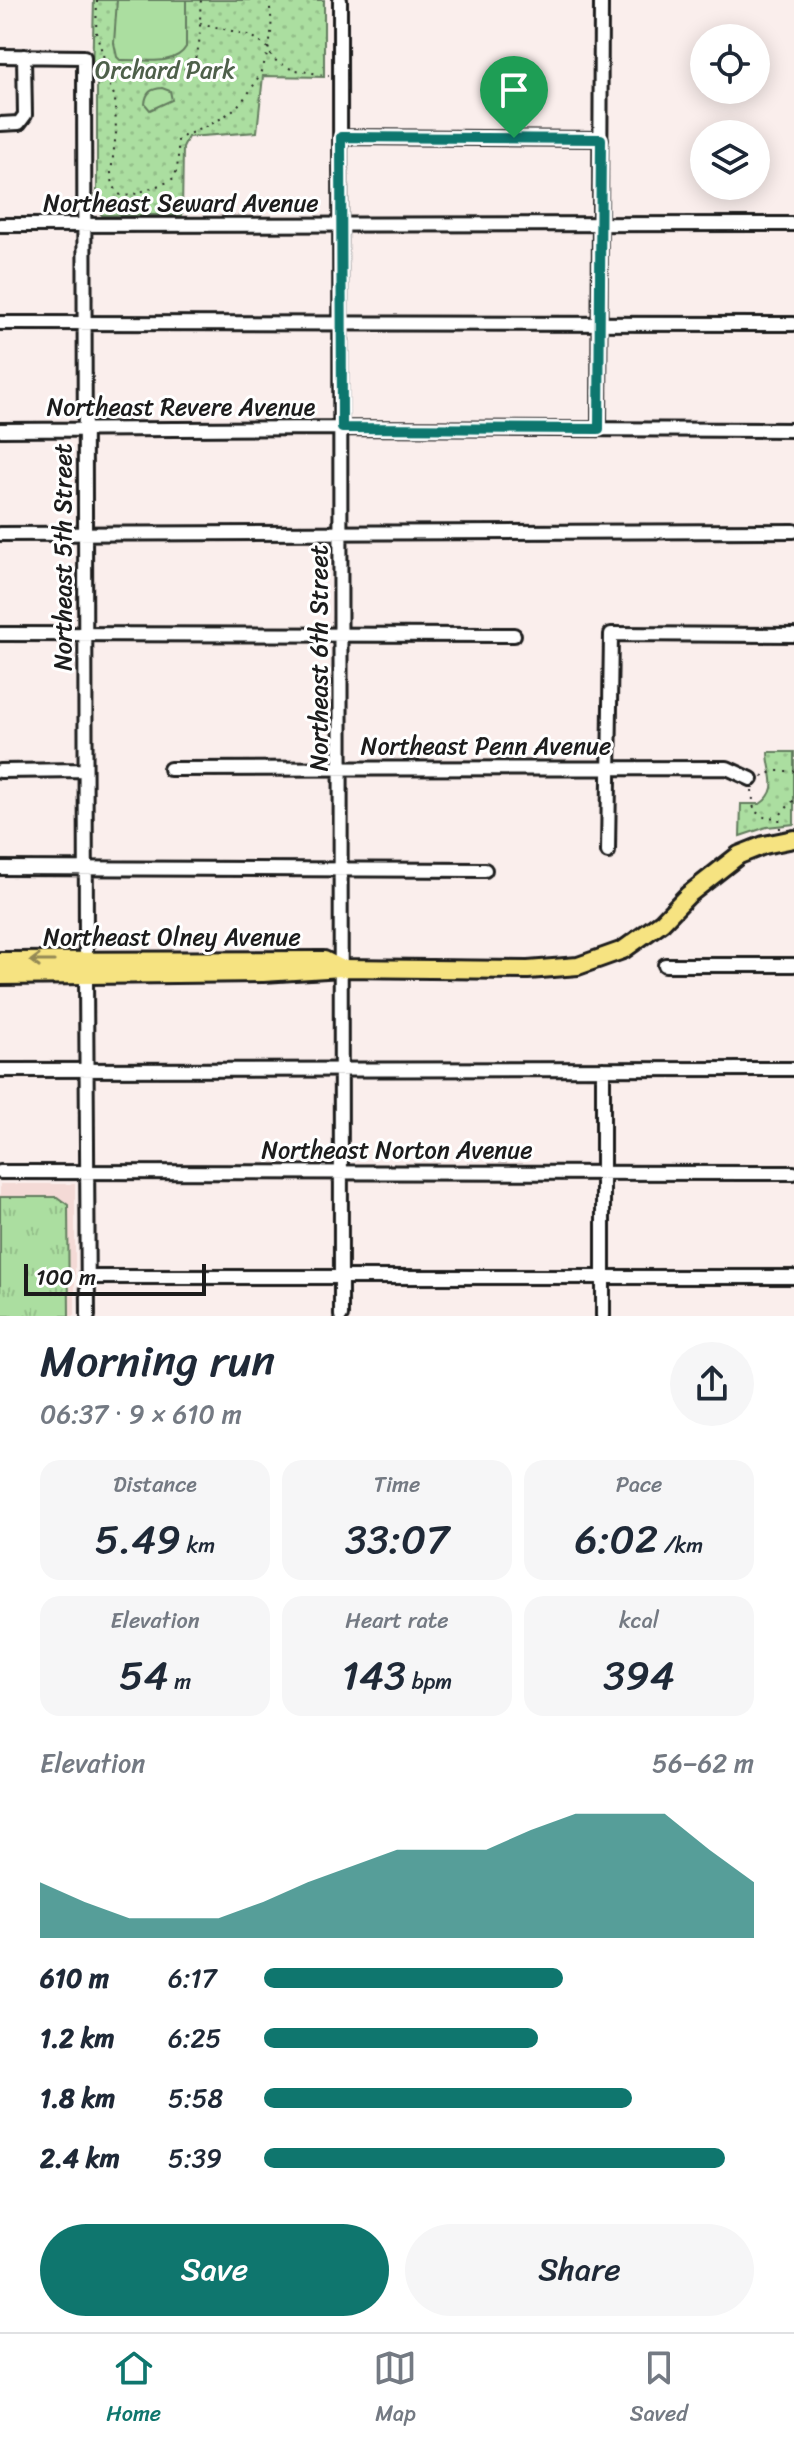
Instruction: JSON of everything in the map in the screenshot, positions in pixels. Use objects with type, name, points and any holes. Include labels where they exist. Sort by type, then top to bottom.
[{"type":"main road","name":"Northeast Olney Avenue","points":[[0,976],[86,968],[324,960],[342,968],[528,970],[578,966],[623,950],[662,922],[688,895],[739,855],[788,840]]},
{"type":"main road","name":"Northeast Olney Avenue","points":[[0,961],[86,968]]},
{"type":"street","name":"Northeast 6th Street","points":[[340,0],[341,1316]]},
{"type":"street","points":[[599,429],[601,0]]},
{"type":"street","points":[[0,56],[84,61]]},
{"type":"street","points":[[0,124],[19,123],[25,115],[24,56]]},
{"type":"street","name":"Northeast 5th Street","points":[[84,61],[88,1316]]},
{"type":"street","points":[[341,137],[601,139]]},
{"type":"street","name":"Northeast Seward Avenue","points":[[0,225],[794,224]]},
{"type":"street","points":[[0,323],[794,324]]},
{"type":"street","name":"Northeast Revere Avenue","points":[[0,430],[794,430]]},
{"type":"street","points":[[0,534],[794,531]]},
{"type":"street","points":[[0,634],[514,635]]},
{"type":"street","points":[[608,852],[611,634],[794,635]]},
{"type":"street","name":"Northeast Penn Avenue","points":[[170,769],[727,768],[751,779]]},
{"type":"street","points":[[0,771],[85,770]]},
{"type":"street","points":[[0,868],[485,870]]},
{"type":"street","points":[[665,965],[794,965]]},
{"type":"street","points":[[603,1069],[603,1316]]},
{"type":"street","points":[[0,1070],[794,1069]]},
{"type":"street","name":"Northeast Norton Avenue","points":[[0,1172],[794,1173]]},
{"type":"street","points":[[88,1277],[794,1277]]},
{"type":"path","points":[[97,0],[96,32],[104,58],[105,76],[115,97],[116,133],[111,173],[118,193],[128,196],[175,177],[178,139],[223,117],[241,103],[261,70],[273,29],[268,0]]},
{"type":"path","points":[[84,61],[155,74],[180,72],[194,60],[201,0]]},
{"type":"path","points":[[199,22],[252,36],[268,48],[280,65],[324,73],[340,81]]},
{"type":"path","points":[[792,795],[794,800],[778,817],[766,818],[754,811],[751,779],[776,771],[794,771]]},
{"type":"path","points":[[778,817],[788,840]]},
{"type":"shaded area","points":[[0,1184],[75,1184],[75,1316],[0,1316]]},
{"type":"green space","name":"Orchard Park","points":[[94,0],[324,0],[324,77],[263,76],[257,132],[188,137],[183,147],[182,215],[102,215],[92,205],[97,192],[97,83],[92,75]]},
{"type":"green space","points":[[117,0],[186,0],[186,47],[166,60],[120,60],[114,43]]},
{"type":"green space","points":[[162,88],[170,91],[172,100],[150,110],[145,104],[148,94]]},
{"type":"green space","points":[[768,752],[794,752],[794,824],[767,827],[740,836],[741,804],[760,804],[771,792]]},
{"type":"green space","points":[[0,1197],[57,1197],[68,1205],[69,1316],[0,1316]]},
{"type":"route","points":[[341,137],[514,138],[601,139],[599,429],[342,428],[341,137]]}]
